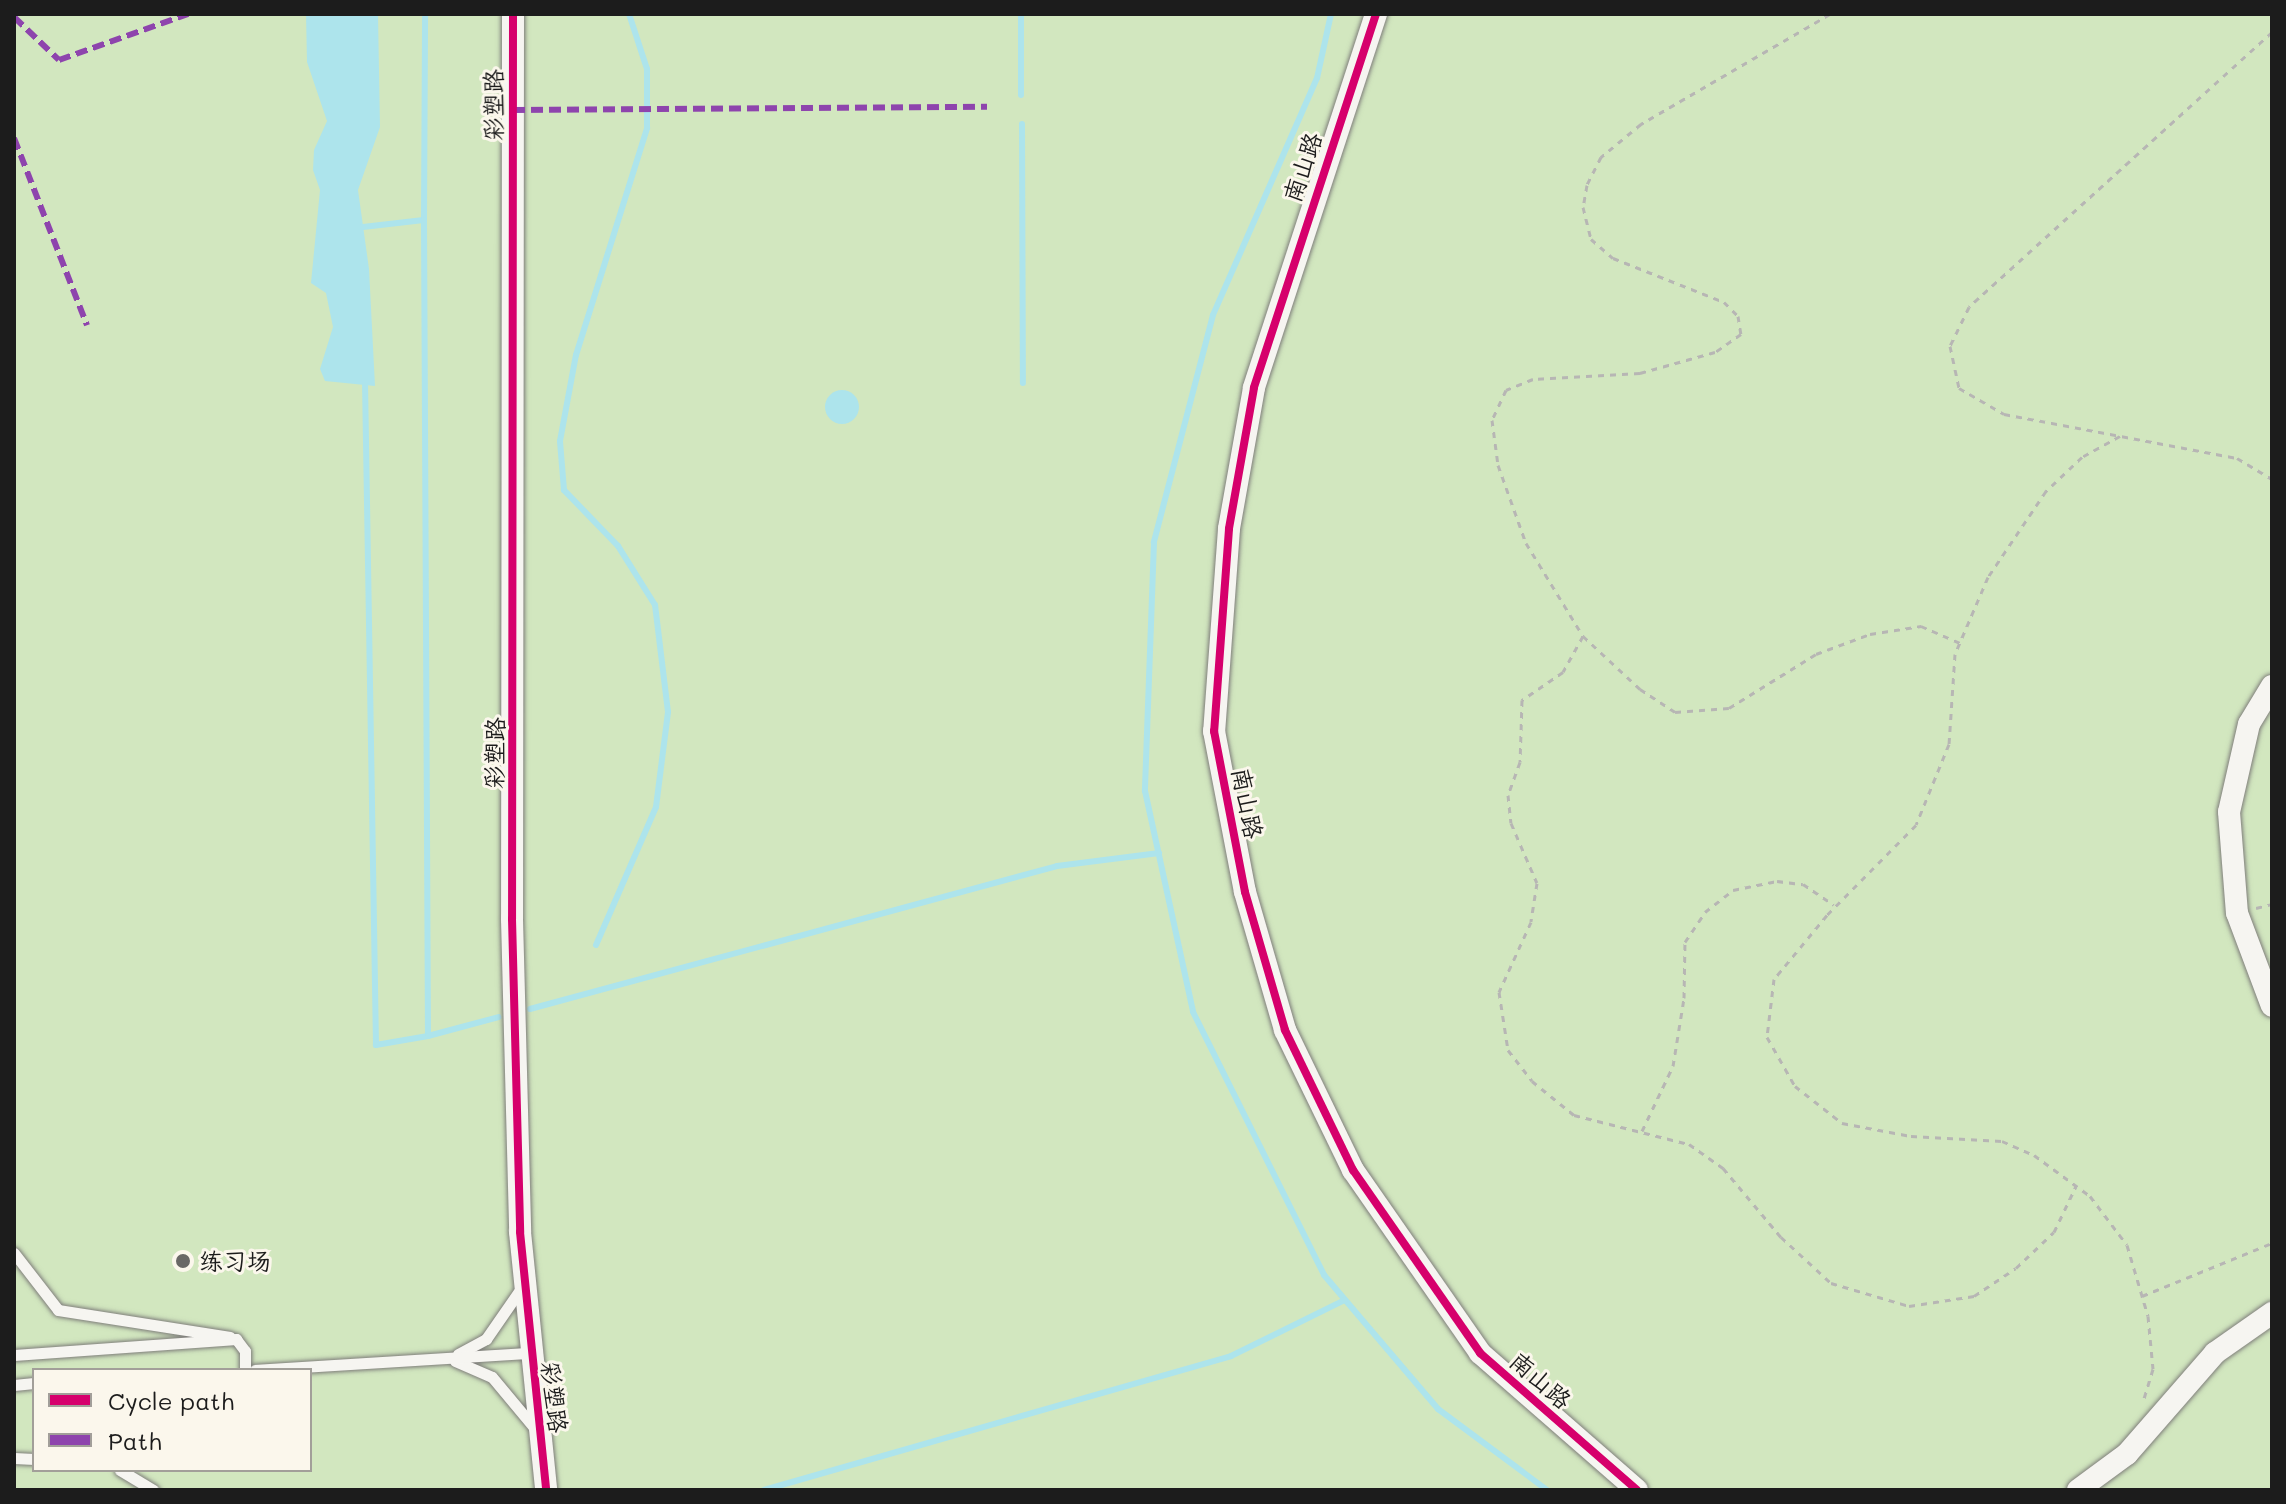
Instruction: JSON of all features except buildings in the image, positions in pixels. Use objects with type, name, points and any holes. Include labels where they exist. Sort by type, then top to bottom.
[{"type":"street","name":"彩塑路","points":[[513,14],[512,919],[524,1283],[529,1353],[546,1490]]},
{"type":"street","name":"南山路","points":[[1376,14],[1254,388],[1229,529],[1214,731],[1245,892],[1285,1030],[1353,1170],[1480,1353],[1637,1490]]},
{"type":"street","points":[[2272,686],[2249,724],[2229,812],[2239,924],[2272,1006]]},
{"type":"street","points":[[2078,1490],[2127,1454],[2215,1353],[2272,1313]]},
{"type":"lane","points":[[14,1253],[58,1310],[236,1339],[245,1351],[245,1368]]},
{"type":"lane","points":[[447,1358],[486,1339],[524,1283]]},
{"type":"lane","points":[[14,1355],[236,1339]]},
{"type":"lane","points":[[287,1368],[529,1353]]},
{"type":"lane","points":[[447,1358],[492,1377],[540,1435]]},
{"type":"lane","points":[[123,1472],[153,1490]]},
{"type":"path","points":[[1830,14],[1641,124],[1601,157],[1587,185],[1583,207],[1591,239],[1613,258],[1724,302],[1738,316],[1741,334],[1715,352],[1640,373],[1533,379],[1499,398],[1492,420],[1498,465],[1526,543],[1583,636],[1640,689],[1675,712],[1729,708],[1816,654],[1870,634],[1921,626],[1960,643]]},
{"type":"path","points":[[2272,32],[1969,307],[1950,346],[1959,388],[2004,414],[2237,458],[2272,479]]},
{"type":"path","points":[[2120,436],[2082,457],[2046,491],[1988,577],[1960,643],[1949,744],[1916,825],[1835,906],[1774,979],[1767,1037],[1795,1086],[1842,1123],[1911,1136],[2002,1141],[2034,1155],[2090,1196],[2127,1245],[2142,1296],[2153,1369],[2140,1411]]},
{"type":"path","points":[[1583,636],[1563,672],[1522,700],[1523,747],[1508,795],[1511,823],[1537,883],[1531,922],[1499,992],[1508,1050],[1532,1081],[1574,1115],[1689,1144],[1723,1168],[1781,1237],[1831,1283],[1909,1306],[1974,1296],[2016,1268],[2054,1232],[2076,1186]]},
{"type":"path","points":[[1642,1131],[1673,1066],[1684,998],[1685,942],[1705,912],[1733,890],[1777,881],[1803,884],[1835,906]]},
{"type":"path","points":[[2142,1296],[2272,1243]]},
{"type":"green space","points":[[14,14],[2272,14],[2272,1490],[14,1490]]},
{"type":"water","points":[[306,14],[378,14],[380,127],[358,190],[369,269],[375,386],[325,381],[320,369],[333,327],[326,293],[311,283],[320,190],[313,170],[314,150],[327,121],[307,62]]},
{"type":"water","points":[[842,390],[854,395],[859,407],[854,419],[842,424],[830,419],[825,407],[830,395]]},
{"type":"waterway","points":[[424,220],[425,14]]},
{"type":"waterway","points":[[596,945],[656,807],[668,712],[655,605],[618,546],[564,490],[560,441],[576,355],[647,128],[647,69],[629,14]]},
{"type":"waterway","points":[[1021,14],[1021,95]]},
{"type":"waterway","points":[[1331,14],[1317,78],[1213,315],[1154,542],[1145,791],[1193,1012],[1324,1275],[1438,1409],[1547,1490]]},
{"type":"waterway","points":[[1022,124],[1023,383]]},
{"type":"waterway","points":[[363,227],[424,220],[428,1036],[376,1045],[365,385]]},
{"type":"waterway","points":[[530,1009],[1057,866],[1159,853]]},
{"type":"waterway","points":[[428,1036],[499,1017]]},
{"type":"waterway","points":[[764,1490],[1231,1356],[1345,1300]]},
{"type":"marked path","points":[[14,17],[59,60],[188,14]]},
{"type":"marked path","points":[[513,110],[987,107]]},
{"type":"marked path","points":[[14,138],[87,325]]},
{"type":"cycle path","points":[[513,14],[512,919],[520,1232],[546,1490]]},
{"type":"cycle path","points":[[1376,14],[1254,388],[1229,529],[1214,731],[1245,892],[1285,1030],[1353,1170],[1480,1353],[1637,1490]]},
{"type":"place","name":"练习场","points":[[183,1261]]}]
